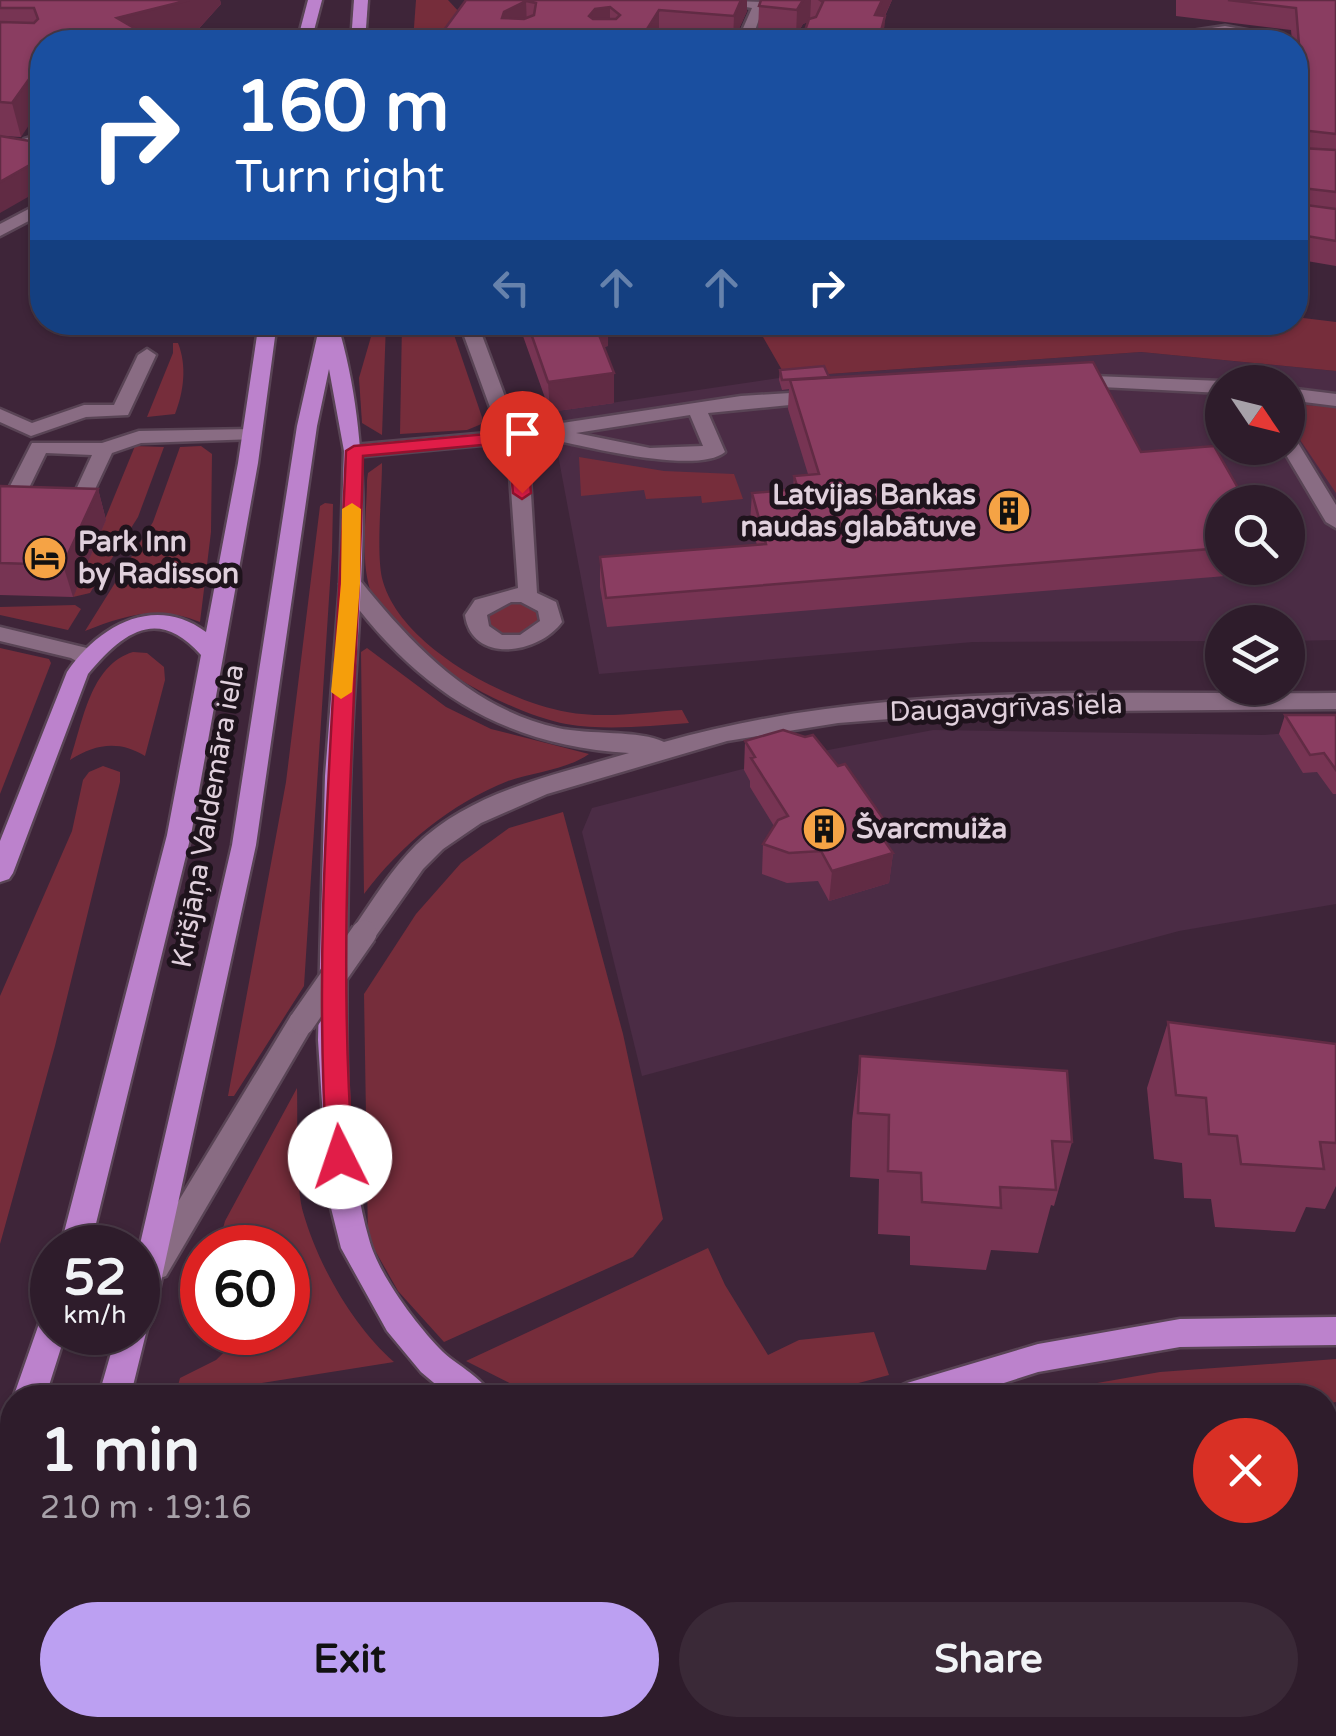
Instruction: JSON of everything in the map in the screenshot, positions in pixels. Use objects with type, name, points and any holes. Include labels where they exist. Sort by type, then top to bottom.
[{"type":"main road","points":[[307,30],[315,0]]},
{"type":"main road","points":[[359,30],[360,0]]},
{"type":"main road","name":"Krišjāņa Valdemāra iela","points":[[80,1225],[180,835],[252,435],[266,335]]},
{"type":"main road","name":"Krišjāņa Valdemāra iela","points":[[159,1225],[244,845],[307,426],[326,335]]},
{"type":"main road","points":[[331,335],[354,451],[337,776],[332,1040],[342,1196],[356,1248],[398,1321],[432,1362],[460,1385]]},
{"type":"main road","points":[[0,873],[78,672],[87,660],[118,632],[146,620],[169,618],[200,636],[213,654]]},
{"type":"main road","points":[[950,1385],[1038,1358],[1180,1333],[1336,1330]]},
{"type":"main road","points":[[33,1385],[43,1355]]},
{"type":"main road","name":"Krišjāņa Valdemāra iela","points":[[118,1385],[127,1355]]},
{"type":"street","points":[[711,0],[760,5],[749,30]]},
{"type":"street","points":[[0,231],[30,214]]},
{"type":"street","points":[[473,335],[519,461],[529,589],[525,595]]},
{"type":"street","points":[[5,423],[31,430],[84,410],[121,411],[147,355]]},
{"type":"street","points":[[1052,382],[1090,380],[1205,386]]},
{"type":"street","points":[[354,451],[509,437],[696,409],[838,396]]},
{"type":"street","points":[[1305,396],[1336,400]]},
{"type":"street","points":[[545,432],[650,454],[715,452],[696,409]]},
{"type":"street","points":[[104,449],[118,441],[139,437],[252,435]]},
{"type":"street","points":[[1302,465],[1336,522]]},
{"type":"street","name":"Daugavgrīvas iela","points":[[350,584],[405,652],[474,706],[518,726],[572,739],[629,746],[680,746]]},
{"type":"street","points":[[0,634],[80,652],[87,660]]},
{"type":"street","name":"Daugavgrīvas iela","points":[[160,1274],[302,1022],[404,876],[433,843],[478,814],[530,790],[769,724],[938,706],[1336,702]]},
{"type":"shaded area","points":[[416,0],[448,0],[460,13],[448,30],[414,30]]},
{"type":"shaded area","points":[[1308,319],[1336,322],[1336,371],[1141,352],[786,377],[762,335],[1308,335]]},
{"type":"shaded area","points":[[372,335],[386,335],[382,435],[362,423],[359,378]]},
{"type":"shaded area","points":[[402,335],[454,335],[484,423],[467,430],[400,434]]},
{"type":"shaded area","points":[[173,343],[178,343],[183,370],[175,414],[147,417],[173,353]]},
{"type":"shaded area","points":[[1141,352],[1274,365],[1205,365],[1205,465],[1305,465],[1305,368],[1336,371],[1336,640],[1305,641],[1305,605],[1205,605],[1205,641],[973,642],[599,674],[550,412],[786,377]]},
{"type":"shaded area","points":[[1305,405],[1336,407],[1336,493],[1305,447]]},
{"type":"shaded area","points":[[135,446],[164,447],[138,517],[90,593],[73,597]]},
{"type":"shaded area","points":[[201,446],[212,454],[211,532],[200,622],[170,614],[142,614],[85,631],[153,522],[180,447]]},
{"type":"shaded area","points":[[579,457],[664,471],[734,474],[743,499],[702,503],[701,496],[646,499],[644,490],[581,496]]},
{"type":"shaded area","points":[[382,463],[382,578],[392,603],[431,647],[485,682],[542,706],[596,715],[682,710],[689,723],[597,727],[542,718],[485,694],[403,637],[372,595],[366,568],[368,473]]},
{"type":"shaded area","points":[[333,504],[332,552],[304,986],[234,1096],[228,1096],[286,782],[320,506]]},
{"type":"shaded area","points":[[519,602],[536,609],[541,621],[509,636],[488,627],[488,615],[506,603]]},
{"type":"shaded area","points":[[75,605],[81,609],[68,630],[0,615],[0,607]]},
{"type":"shaded area","points":[[0,648],[49,659],[51,663],[0,794]]},
{"type":"shaded area","points":[[367,648],[446,707],[491,729],[589,754],[560,767],[508,781],[466,801],[411,843],[364,894],[361,652]]},
{"type":"shaded area","points":[[133,652],[147,653],[164,667],[165,680],[145,756],[107,746],[70,760],[98,682],[118,659]]},
{"type":"shaded area","points":[[1336,729],[1336,904],[1179,931],[642,1076],[582,832],[592,808],[781,759],[933,730],[1264,735]]},
{"type":"shaded area","points":[[103,766],[120,772],[120,782],[55,1046],[0,1244],[0,996],[72,831],[83,780],[89,772]]},
{"type":"shaded area","points":[[563,812],[623,1034],[663,1219],[633,1257],[444,1342],[398,1291],[368,1238],[364,994],[416,914],[461,863],[509,828]]},
{"type":"shaded area","points":[[297,1088],[299,1185],[308,1225],[224,1225]]},
{"type":"shaded area","points":[[310,1232],[351,1313],[394,1362],[250,1385],[178,1385],[180,1378],[221,1355],[310,1355]]},
{"type":"shaded area","points":[[708,1248],[725,1285],[768,1355],[799,1340],[874,1332],[889,1375],[851,1385],[513,1385],[466,1361]]},
{"type":"shaded area","points":[[1336,1359],[1336,1385],[1086,1385],[1160,1372]]},
{"type":"building","points":[[0,0],[189,0],[117,18],[138,30],[30,30],[30,78],[12,103],[0,102],[0,22],[34,23],[38,19],[34,8],[0,8]]},
{"type":"building","points":[[466,0],[741,0],[734,16],[659,10],[646,30],[444,30]],"holes":[[[526,1],[536,3],[534,15],[524,19],[502,18],[504,12]],[[610,7],[620,15],[616,19],[589,16],[595,9]]]},
{"type":"building","points":[[761,0],[803,0],[797,10],[759,6]]},
{"type":"building","points":[[820,0],[882,0],[875,15],[885,16],[881,30],[805,30],[823,2]]},
{"type":"building","points":[[1228,0],[1336,0],[1336,134],[1308,131],[1308,30],[1298,30],[1296,8]]},
{"type":"building","points":[[0,136],[30,141],[30,165],[0,182]]},
{"type":"building","points":[[1308,148],[1336,150],[1336,192],[1308,189]]},
{"type":"building","points":[[1308,205],[1336,209],[1336,241],[1308,236]]},
{"type":"building","points":[[532,335],[599,335],[614,373],[548,382]]},
{"type":"building","name":"Latvijas Bankas naudas glabātuve","points":[[1093,362],[1141,452],[1205,447],[1205,465],[1225,465],[1236,485],[1205,485],[1205,549],[606,598],[600,557],[766,544],[752,493],[798,489],[794,476],[819,474],[790,380]]},
{"type":"building","points":[[824,366],[829,377],[782,380],[780,370]]},
{"type":"building","points":[[0,486],[98,489],[63,565],[0,563]]},
{"type":"building","points":[[1285,715],[1336,715],[1336,770],[1324,753],[1310,755]]},
{"type":"building","points":[[783,730],[805,737],[813,735],[838,766],[845,764],[884,820],[888,830],[879,833],[893,853],[832,871],[821,851],[789,853],[763,844],[778,820],[788,816],[751,758],[755,757],[745,741]]},
{"type":"building","points":[[1168,1022],[1336,1044],[1336,1143],[1320,1142],[1324,1169],[1241,1164],[1237,1136],[1209,1134],[1206,1098],[1176,1095]]},
{"type":"building","points":[[860,1056],[1067,1071],[1072,1142],[1052,1141],[1056,1190],[1000,1187],[1001,1208],[922,1202],[921,1173],[888,1171],[889,1115],[858,1113]]},
{"type":"slow traffic","points":[[341,692],[352,509]]},
{"type":"place","name":"Latvijas Bankas naudas glabātuve","points":[[1009,511]]},
{"type":"place","name":"Park Inn by Radisson","points":[[45,558]]},
{"type":"place","name":"Švarcmuiža","points":[[824,829]]},
{"type":"route","points":[[340,1157],[332,1040],[337,776],[354,451],[509,437],[519,461],[522,493]]}]
